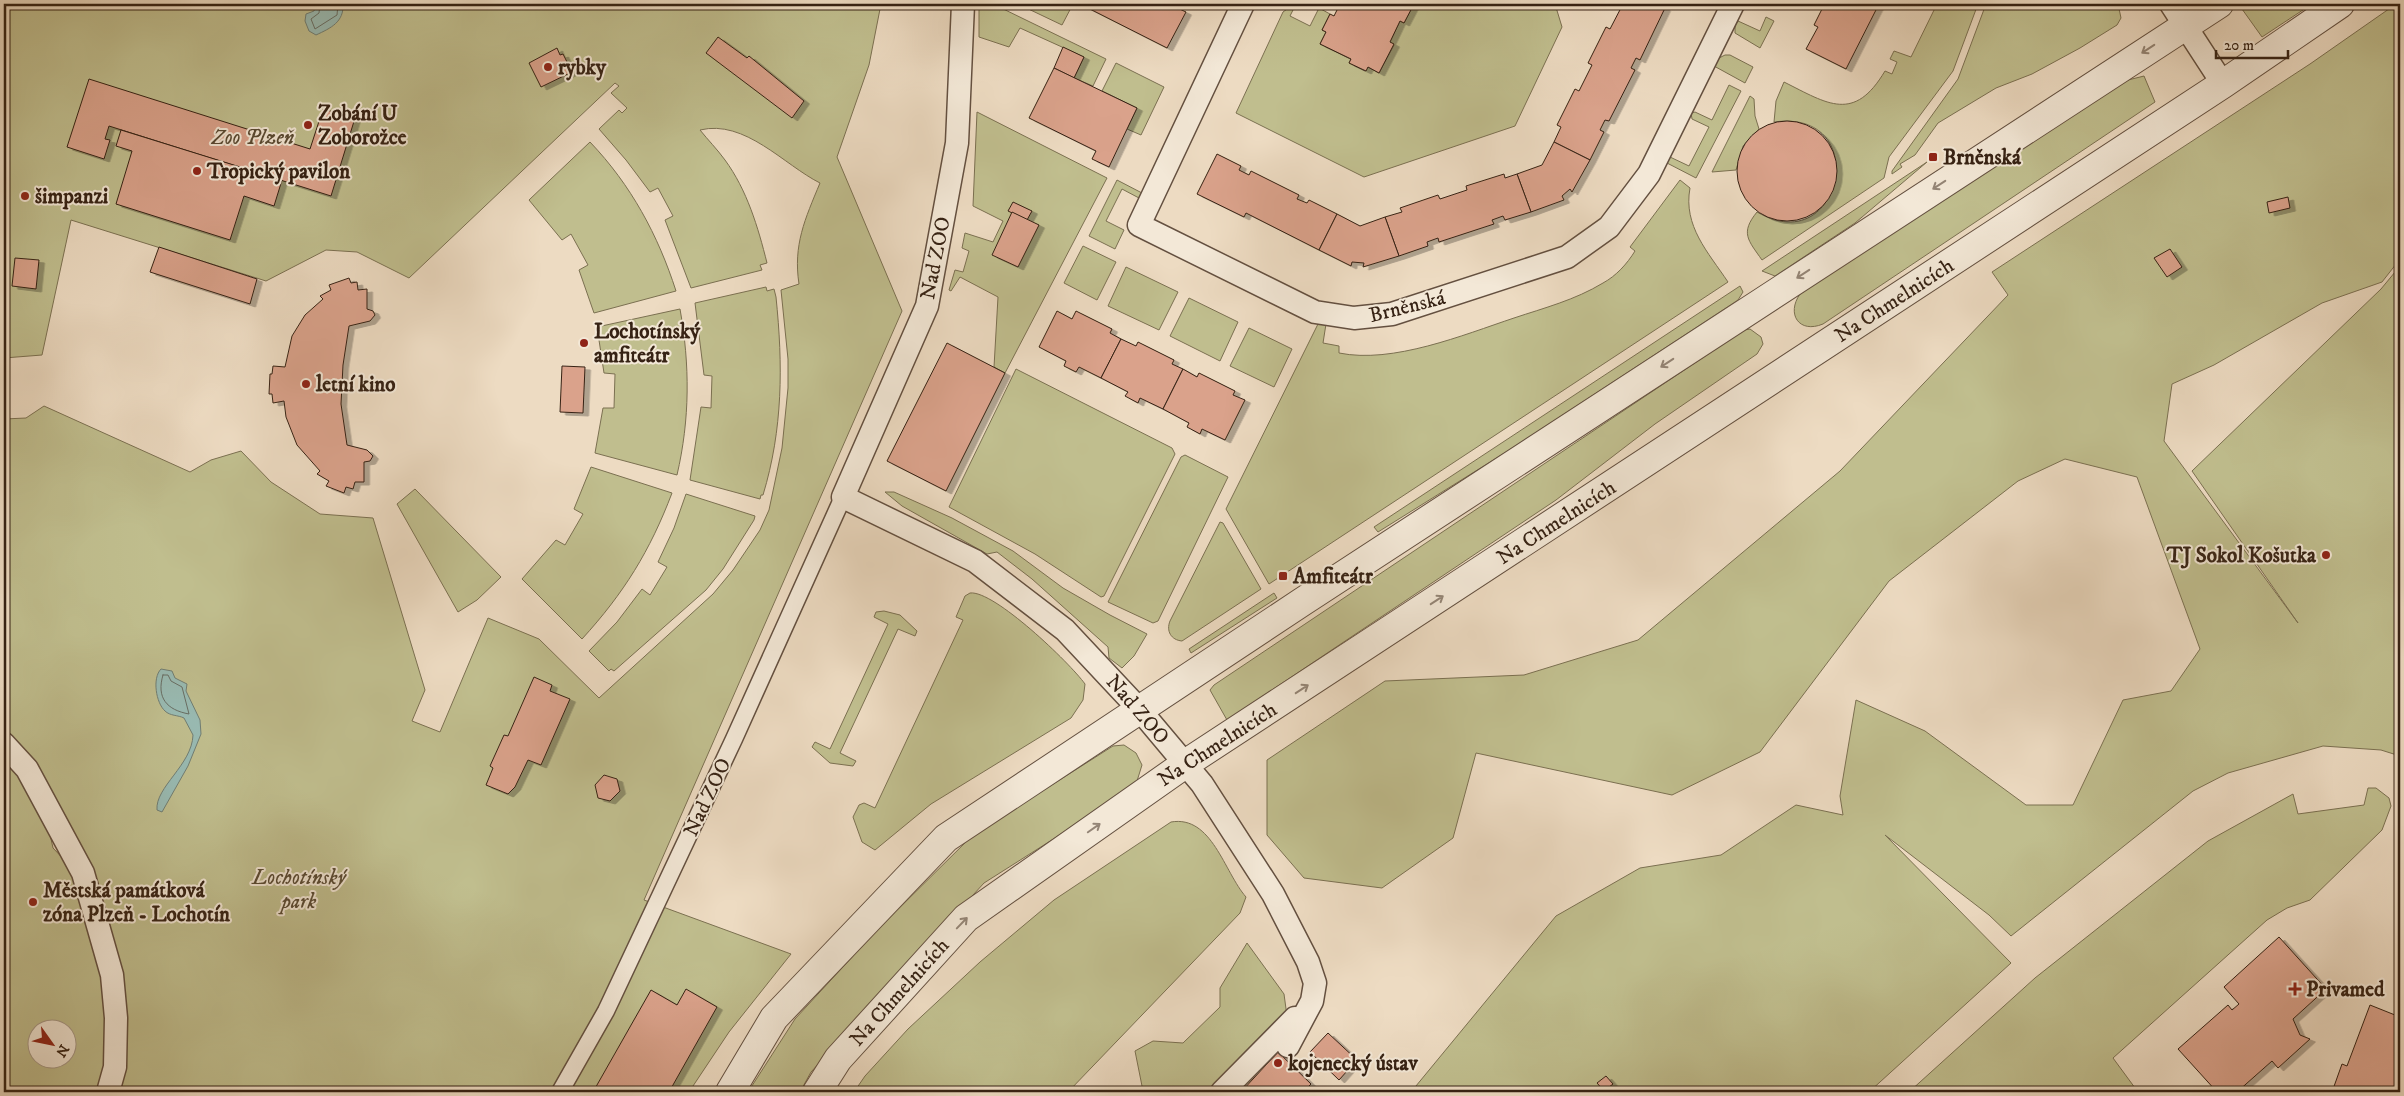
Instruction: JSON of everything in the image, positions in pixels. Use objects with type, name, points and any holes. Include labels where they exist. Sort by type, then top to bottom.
[{"type":"street","name":"Nad ZOO","points":[[560,1092],[606,1011],[734,739],[927,306],[957,143],[963,4]]},
{"type":"street","name":"Brněnská","points":[[1244,4],[1139,225],[1315,312],[1354,318],[1392,314],[1567,258],[1610,228],[1649,174],[1733,4]]},
{"type":"street","points":[[730,1092],[774,1018],[946,838],[2178,15],[2219,4]]},
{"type":"street","name":"Na Chmelnicích","points":[[817,1092],[838,1059],[966,918],[1185,764],[2223,84],[2340,4]]},
{"type":"street","points":[[2178,15],[2223,84]]},
{"type":"street","name":"Nad ZOO","points":[[843,497],[975,561],[1065,630],[1139,709],[1202,784],[1273,894],[1308,962],[1315,983],[1312,1001],[1288,1046]]},
{"type":"street","points":[[4,744],[27,769],[83,873],[112,975],[116,1018],[115,1066],[108,1092]]},
{"type":"street","points":[[1222,1092],[1312,1001]]},
{"type":"green space","name":"Lochotínský park","points":[[4,4],[881,4],[869,65],[837,157],[902,311],[644,900],[791,954],[729,1032],[689,1092],[4,1092],[4,756],[11,762],[49,830],[53,848],[70,866],[4,744],[4,419],[26,418],[44,406],[190,472],[211,460],[241,451],[271,482],[320,514],[373,518],[425,690],[412,721],[440,732],[488,618],[539,639],[599,698],[713,594],[733,570],[760,530],[769,510],[782,448],[788,388],[788,359],[781,290],[799,284],[799,244],[805,220],[820,183],[748,137],[733,131],[717,128],[700,130],[725,160],[740,184],[756,222],[767,263],[760,265],[762,270],[691,288],[665,220],[673,216],[658,188],[650,192],[599,129],[619,110],[622,113],[627,108],[611,93],[619,86],[615,83],[409,278],[357,252],[326,250],[266,281],[71,220],[42,355],[4,358]]},
{"type":"green space","points":[[979,4],[993,4],[1106,59],[1093,86],[1074,78],[1084,57],[1020,28],[1009,47],[979,37]]},
{"type":"green space","points":[[1018,4],[1073,4],[1062,25]]},
{"type":"green space","points":[[1296,4],[1290,16],[1310,26],[1319,8],[1330,14],[1322,30],[1326,32],[1320,44],[1351,59],[1349,63],[1365,71],[1368,67],[1379,73],[1394,45],[1390,42],[1400,21],[1404,23],[1414,4],[1555,4],[1562,27],[1515,126],[1364,177],[1236,113],[1283,12]]},
{"type":"green space","points":[[1937,4],[1978,4],[1953,71],[1889,157],[1884,178],[1762,260],[1750,242],[1747,231],[1757,212],[1786,222],[1810,217],[1826,202],[1835,180],[1835,158],[1825,137],[1805,124],[1774,122],[1776,101],[1784,82],[1827,102],[1851,103],[1862,98],[1874,87],[1885,71],[1892,74],[1897,62],[1890,59],[1894,51],[1911,57]]},
{"type":"green space","points":[[1986,4],[2118,4],[2121,18],[2117,25],[2080,48],[2032,74],[1996,88],[1938,123],[1915,155],[1900,164],[1902,167],[1892,174],[1892,171],[1958,79]]},
{"type":"green space","points":[[2250,4],[2312,4],[2262,37],[2242,9]]},
{"type":"green space","points":[[2396,4],[2400,4],[2400,259],[2382,282],[2322,303],[2214,365],[2172,384],[2164,441],[2298,623],[2192,471],[2381,289],[2400,266],[2400,756],[2381,750],[2323,746],[2228,773],[2193,791],[2011,936],[1989,915],[1885,835],[2011,963],[1869,1092],[1411,1092],[1556,916],[1640,868],[1721,855],[1796,805],[1843,815],[1840,796],[1856,700],[1925,731],[2026,805],[2073,805],[2123,700],[2171,691],[2200,649],[2137,477],[2065,459],[2018,481],[1889,581],[1760,752],[1672,795],[1476,753],[1453,838],[1382,888],[1304,878],[1267,835],[1267,760],[1385,681],[1524,675],[1638,640],[1840,471],[2008,295],[1992,272],[2310,64]]},
{"type":"green space","points":[[1766,17],[1774,21],[1760,48],[1735,33],[1735,25],[1738,21],[1760,31]]},
{"type":"green space","points":[[1730,55],[1753,67],[1745,83],[1714,66],[1719,58]]},
{"type":"green space","points":[[1116,63],[1164,87],[1141,135],[1127,129],[1137,108],[1102,91]]},
{"type":"green space","points":[[2144,76],[2155,102],[1823,324],[1807,326],[1797,320],[1794,309],[1800,294],[2124,81]]},
{"type":"green space","points":[[1729,85],[1741,91],[1696,178],[1667,163],[1670,157],[1689,166],[1709,127],[1692,119],[1691,113],[1695,112],[1712,120]]},
{"type":"green space","points":[[1750,96],[1754,99],[1755,116],[1759,129],[1743,146],[1736,170],[1712,172]]},
{"type":"green space","points":[[977,112],[1107,178],[1005,373],[994,367],[998,297],[960,277],[951,291],[949,290],[955,270],[963,272],[969,251],[962,248],[965,233],[993,242],[1003,221],[973,206]]},
{"type":"green space","points":[[590,142],[605,158],[642,212],[661,250],[676,291],[594,313],[579,270],[588,265],[571,234],[562,240],[529,200]]},
{"type":"green space","points":[[1927,162],[1855,223],[1775,276],[1762,271]]},
{"type":"green space","points":[[1117,180],[1142,193],[1139,198],[1122,189],[1106,221],[1124,230],[1115,249],[1089,236]]},
{"type":"green space","points":[[1680,180],[1690,188],[1690,215],[1699,238],[1728,282],[1269,584],[1226,509],[1318,324],[1326,324],[1323,343],[1339,346],[1339,353],[1382,355],[1428,346],[1570,299],[1603,283],[1621,269],[1635,251],[1630,247]]},
{"type":"green space","points":[[1083,246],[1116,262],[1097,300],[1064,283]]},
{"type":"green space","points":[[1126,267],[1178,292],[1159,330],[1108,306]]},
{"type":"green space","points":[[1740,286],[1743,292],[1738,300],[1511,449],[1378,532],[1374,527]]},
{"type":"green space","points":[[766,287],[767,291],[774,289],[776,297],[780,347],[780,397],[770,470],[763,495],[761,495],[760,499],[690,480],[701,407],[711,408],[712,376],[704,375],[695,303]]},
{"type":"green space","points":[[1189,298],[1238,322],[1220,361],[1170,336]]},
{"type":"green space","points":[[680,309],[686,351],[687,392],[684,433],[677,475],[595,453],[603,408],[614,408],[615,374],[604,373],[597,327]]},
{"type":"green space","points":[[1249,328],[1292,349],[1274,387],[1230,366]]},
{"type":"green space","points":[[1750,329],[1761,337],[1763,344],[1757,354],[1655,424],[1556,500],[1227,720],[1210,690],[1214,685],[1744,330]]},
{"type":"green space","points":[[1016,369],[1172,448],[1175,454],[1104,596],[1101,597],[1035,554],[949,507]]},
{"type":"green space","points":[[1185,455],[1228,477],[1158,621],[1153,623],[1108,602],[1181,457]]},
{"type":"green space","points":[[591,467],[672,493],[645,553],[611,605],[582,639],[522,579],[556,540],[565,545],[583,514],[574,509]]},
{"type":"green space","points":[[415,489],[501,577],[477,600],[458,612],[397,504]]},
{"type":"green space","points":[[885,492],[894,492],[952,518],[1013,551],[1063,588],[1147,634],[1134,656],[1122,668],[1109,658],[1108,647],[1032,579],[997,552],[987,554],[902,506]]},
{"type":"green space","points":[[686,494],[755,516],[754,520],[723,569],[706,590],[614,671],[611,669],[609,671],[589,651],[617,622],[642,589],[650,595],[667,567],[658,562],[674,528]]},
{"type":"green space","points":[[1220,522],[1223,523],[1261,589],[1182,641],[1175,639],[1169,631],[1170,621]]},
{"type":"green space","points":[[970,593],[981,595],[1013,615],[1064,660],[1085,684],[1083,700],[1071,718],[931,804],[875,850],[862,842],[853,817],[859,805],[864,803],[875,808],[963,620],[956,617],[965,596]]},
{"type":"green space","points":[[1274,593],[1277,598],[1191,653],[1189,649]]},
{"type":"green space","points":[[884,611],[900,615],[917,631],[915,636],[898,629],[840,753],[856,761],[853,766],[830,763],[812,747],[815,742],[830,749],[888,624],[874,617],[876,612]]},
{"type":"green space","points":[[1124,745],[1136,753],[1142,765],[1137,781],[1055,838],[984,883],[811,1072],[800,1092],[748,1092],[795,1019],[877,930],[973,835],[1113,746]]},
{"type":"green space","points":[[2368,788],[2376,788],[2389,798],[2391,806],[2382,830],[2310,900],[2287,908],[2267,920],[2113,1058],[2138,1092],[1909,1092],[2035,978],[2208,841],[2293,794],[2298,814],[2364,805]]},
{"type":"green space","points":[[1171,822],[1185,822],[1197,827],[1207,836],[1246,897],[1240,913],[1068,1092],[854,1092],[865,1076],[908,1029],[980,962],[1054,900]]},
{"type":"green space","points":[[1247,943],[1284,994],[1289,1031],[1224,1092],[1137,1092],[1142,1086],[1135,1051],[1153,1041],[1183,1043],[1220,1007],[1220,988]]},
{"type":"water","points":[[316,4],[343,4],[343,10],[336,24],[316,35],[309,31],[305,21],[306,14],[314,11]]},
{"type":"water","points":[[161,669],[172,671],[175,678],[187,684],[186,691],[200,720],[201,734],[188,766],[162,812],[157,810],[158,801],[167,784],[187,756],[193,735],[184,718],[167,713],[159,702],[156,684],[158,673]]},
{"type":"building","points":[[1080,4],[1169,4],[1186,12],[1167,48]]},
{"type":"building","points":[[1340,4],[1414,4],[1404,23],[1400,21],[1390,42],[1394,44],[1379,73],[1368,67],[1366,71],[1349,63],[1351,59],[1320,44],[1326,32],[1322,30],[1330,14],[1334,16]]},
{"type":"building","points":[[1623,4],[1663,4],[1662,7],[1665,8],[1640,60],[1636,58],[1631,68],[1635,70],[1609,121],[1605,120],[1600,130],[1604,132],[1590,160],[1554,142],[1561,127],[1557,125],[1575,89],[1579,91],[1592,65],[1588,63],[1606,27],[1610,29]]},
{"type":"building","points":[[1829,4],[1879,4],[1846,69],[1806,49],[1818,27],[1814,25],[1823,7],[1826,9]]},
{"type":"building","points":[[718,37],[747,58],[749,56],[804,101],[792,118],[706,53]]},
{"type":"building","points":[[1063,47],[1084,57],[1074,78],[1054,68]]},
{"type":"building","points":[[557,48],[560,55],[563,54],[572,72],[541,87],[529,63]]},
{"type":"building","points":[[1054,68],[1137,108],[1109,167],[1092,159],[1096,151],[1029,118]]},
{"type":"building","points":[[89,79],[310,149],[323,109],[355,118],[331,196],[109,126],[105,139],[110,140],[104,159],[67,147]]},
{"type":"building","points":[[1787,121],[1806,124],[1823,135],[1834,152],[1837,171],[1834,190],[1823,207],[1806,218],[1787,221],[1768,218],[1751,207],[1740,190],[1737,171],[1740,152],[1751,135],[1768,124]]},
{"type":"building","points":[[121,130],[282,180],[274,206],[244,196],[230,240],[116,204],[132,151],[116,146]]},
{"type":"building","points":[[1554,142],[1590,160],[1572,192],[1570,189],[1562,196],[1564,200],[1531,212],[1517,174],[1542,165]]},
{"type":"building","points":[[1217,154],[1241,166],[1239,170],[1249,175],[1251,171],[1299,195],[1297,199],[1307,203],[1309,200],[1337,214],[1319,250],[1246,213],[1244,217],[1197,194]]},
{"type":"building","points":[[1504,174],[1505,178],[1517,174],[1531,212],[1505,220],[1503,216],[1492,220],[1494,224],[1439,242],[1438,238],[1427,242],[1428,246],[1399,256],[1385,217],[1402,212],[1400,208],[1438,195],[1440,199],[1467,190],[1466,186]]},
{"type":"building","points":[[2288,197],[2290,208],[2269,213],[2267,202]]},
{"type":"building","points":[[1013,202],[1032,211],[1027,220],[1008,211]]},
{"type":"building","points":[[1012,212],[1039,225],[1018,267],[992,255]]},
{"type":"building","points":[[1337,214],[1360,226],[1385,217],[1399,256],[1363,267],[1364,263],[1352,262],[1351,266],[1319,250]]},
{"type":"building","points":[[159,247],[257,279],[250,304],[150,272]]},
{"type":"building","points":[[2170,249],[2182,267],[2167,277],[2154,258]]},
{"type":"building","points":[[15,258],[39,260],[36,289],[12,286]]},
{"type":"building","name":"letní kino","points":[[349,278],[351,283],[357,282],[358,290],[367,289],[367,309],[373,311],[375,315],[370,321],[349,326],[343,365],[341,404],[347,445],[367,450],[373,456],[370,461],[364,462],[364,482],[355,482],[353,489],[346,487],[344,493],[326,486],[329,481],[317,474],[320,471],[297,445],[286,417],[284,401],[273,403],[272,394],[269,394],[270,374],[272,374],[273,366],[285,367],[292,336],[305,315],[323,299],[320,296],[331,290],[329,285]]},
{"type":"building","points":[[1057,311],[1072,319],[1076,311],[1112,329],[1110,333],[1121,339],[1101,378],[1079,367],[1076,372],[1064,366],[1066,361],[1039,347]]},
{"type":"building","points":[[1121,339],[1136,346],[1138,342],[1174,360],[1172,364],[1183,369],[1163,409],[1140,398],[1138,403],[1125,396],[1128,392],[1101,378]]},
{"type":"building","points":[[947,343],[1005,373],[946,491],[887,461]]},
{"type":"building","points":[[562,366],[585,367],[583,413],[560,412]]},
{"type":"building","points":[[1183,369],[1197,377],[1199,373],[1235,391],[1233,395],[1245,400],[1225,440],[1202,429],[1200,434],[1187,427],[1189,423],[1163,409]]},
{"type":"building","points":[[534,677],[552,685],[550,691],[570,699],[541,765],[528,760],[515,787],[508,794],[486,785],[493,768],[490,766],[504,735],[508,736]]},
{"type":"building","points":[[604,775],[617,779],[620,791],[610,801],[598,798],[595,785]]},
{"type":"building","points":[[2279,937],[2326,989],[2293,1019],[2300,1035],[2310,1039],[2278,1068],[2272,1061],[2237,1092],[2217,1092],[2178,1049],[2228,1005],[2232,1010],[2239,1004],[2224,987]]},
{"type":"building","points":[[686,989],[717,1007],[669,1092],[593,1092],[651,990],[677,1005]]},
{"type":"building","points":[[2370,1005],[2400,1017],[2400,1087],[2398,1092],[2332,1092],[2342,1064],[2347,1066]]},
{"type":"building","points":[[1328,1033],[1357,1060],[1339,1080],[1310,1052]]},
{"type":"building","name":"kojenecký ústav","points":[[1278,1052],[1311,1084],[1303,1092],[1241,1092]]},
{"type":"building","points":[[1606,1076],[1613,1084],[1604,1091],[1597,1083]]},
{"type":"place","name":"rybky","points":[[548,67]]},
{"type":"place","name":"Zobání U Zoborožce","points":[[308,125]]},
{"type":"place","name":"Brněnská","points":[[1933,157]]},
{"type":"place","name":"Tropický pavilon","points":[[197,171]]},
{"type":"place","name":"šimpanzi","points":[[25,196]]},
{"type":"place","name":"Lochotínský amfiteátr","points":[[584,343]]},
{"type":"place","name":"letní kino","points":[[306,384]]},
{"type":"place","name":"TJ Sokol Košutka","points":[[2326,555]]},
{"type":"place","name":"Amfiteátr","points":[[1283,576]]},
{"type":"place","name":"Městská památková zóna Plzeň - Lochotín","points":[[33,902]]},
{"type":"place","name":"Privamed","points":[[2295,989]]},
{"type":"place","name":"kojenecký ústav","points":[[1278,1063]]},
{"type":"park label","name":"Zoo Plzeň","points":[[253,137]]}]
